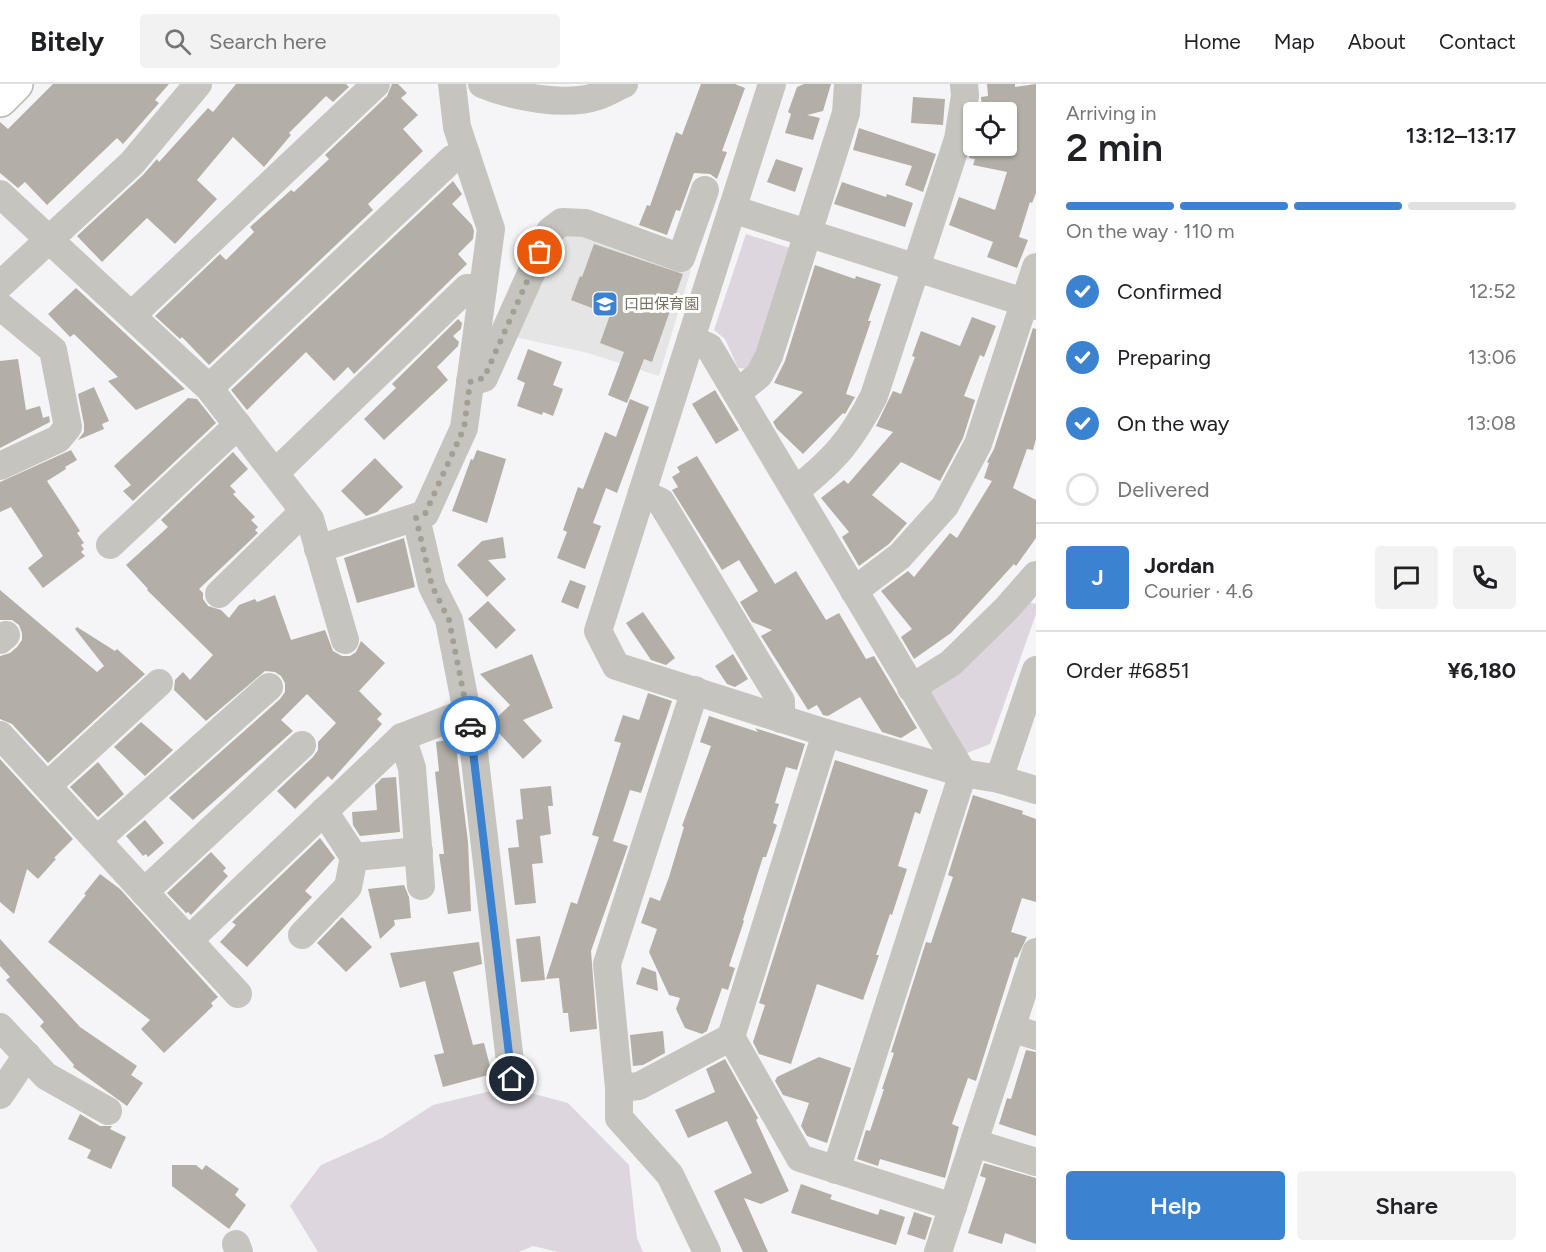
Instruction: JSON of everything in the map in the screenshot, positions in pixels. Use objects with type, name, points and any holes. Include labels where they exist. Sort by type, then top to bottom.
[{"type":"main road","points":[[0,100],[16,84]]},
{"type":"street","points":[[0,285],[132,163],[198,84]]},
{"type":"street","points":[[132,315],[376,84]]},
{"type":"street","points":[[318,549],[425,514],[464,428],[491,229],[457,127],[452,84]]},
{"type":"street","points":[[482,84],[496,90],[552,101],[597,97],[624,84]]},
{"type":"street","points":[[772,84],[598,631],[616,666],[826,733],[963,773],[999,779],[1036,790]]},
{"type":"street","points":[[736,393],[759,375],[769,356],[846,113],[848,84]]},
{"type":"street","points":[[795,491],[828,464],[856,432],[874,396],[958,139],[965,96],[964,84]]},
{"type":"street","points":[[210,388],[453,159],[466,154]]},
{"type":"street","points":[[470,382],[484,378],[550,231],[562,222],[585,223],[681,258],[705,190]]},
{"type":"street","points":[[0,194],[210,388],[310,519],[345,640]]},
{"type":"street","points":[[732,209],[1030,304]]},
{"type":"street","points":[[854,591],[900,556],[945,506],[978,444],[1030,304],[1036,267]]},
{"type":"street","points":[[275,473],[467,288],[483,288]]},
{"type":"street","points":[[0,306],[53,350],[68,427],[58,439],[0,466]]},
{"type":"street","points":[[692,339],[709,347],[963,773],[836,1170]]},
{"type":"street","points":[[110,545],[238,425]]},
{"type":"street","points":[[642,494],[661,502],[781,701],[781,719]]},
{"type":"street","points":[[219,594],[304,511]]},
{"type":"street","points":[[416,518],[432,586],[449,620],[473,743],[512,1079]]},
{"type":"street","points":[[911,688],[951,663],[1006,609],[1036,575]]},
{"type":"street","points":[[999,779],[1036,670]]},
{"type":"street","points":[[47,786],[159,683]]},
{"type":"street","points":[[97,840],[269,687]]},
{"type":"street","points":[[695,690],[607,964],[619,1089],[619,1118],[670,1175],[707,1252]]},
{"type":"street","points":[[189,940],[402,737],[467,712]]},
{"type":"street","points":[[619,1089],[639,1086],[730,1038],[826,733]]},
{"type":"street","points":[[0,735],[238,994]]},
{"type":"street","points":[[402,737],[412,768],[421,886]]},
{"type":"street","points":[[144,892],[302,745]]},
{"type":"street","points":[[302,935],[348,887],[354,857],[324,811]]},
{"type":"street","points":[[354,857],[418,850]]},
{"type":"street","points":[[940,1251],[974,1143],[1024,1032],[1036,952]]},
{"type":"street","points":[[0,1027],[46,1076],[108,1112]]},
{"type":"street","points":[[730,1038],[800,1158],[953,1207]]},
{"type":"street","points":[[0,1095],[27,1055]]},
{"type":"street","points":[[974,1143],[1036,1162]]},
{"type":"shaded area","name":"口田保育園","points":[[587,231],[691,270],[659,376],[588,353],[515,337],[559,236]]},
{"type":"shaded area","points":[[746,234],[793,249],[763,344],[748,369],[738,368],[725,339],[714,330]]},
{"type":"shaded area","points":[[1029,602],[1036,604],[1036,614],[990,744],[967,753],[930,695],[933,685]]},
{"type":"shaded area","points":[[508,1087],[568,1103],[629,1165],[637,1238],[643,1252],[558,1252],[533,1246],[519,1252],[318,1252],[290,1206],[321,1165],[382,1138],[433,1105]]},
{"type":"building","points":[[53,84],[169,84],[155,100],[159,103],[123,144],[117,138],[47,205],[25,182],[18,188],[0,173],[0,122],[8,129]]},
{"type":"building","points":[[236,84],[346,84],[349,87],[333,102],[326,96],[289,133],[291,135],[264,167],[233,137],[197,180],[217,199],[175,244],[147,218],[102,262],[77,236],[143,175],[157,159],[159,162],[208,108],[213,112]]},
{"type":"building","points":[[392,84],[398,84],[407,93],[401,98],[418,115],[403,129],[423,151],[368,204],[373,210],[209,365],[182,337],[180,339],[155,316],[220,254],[226,260],[254,232],[250,227],[291,190],[294,192],[329,159],[325,155],[387,96]]},
{"type":"building","points":[[701,84],[735,84],[745,88],[722,151],[727,152],[717,179],[710,174],[694,173],[680,211],[676,210],[667,235],[639,225],[647,205],[650,206],[676,132],[682,135]]},
{"type":"building","points":[[804,84],[831,84],[823,111],[807,115],[820,118],[813,140],[785,133],[791,114],[788,112],[797,87]]},
{"type":"building","points":[[987,84],[1015,84],[1015,87],[1036,84],[1036,193],[1032,203],[1030,202],[1019,237],[1028,240],[1017,268],[987,257],[993,242],[949,225],[959,197],[995,210],[1007,172],[973,165],[975,159],[969,158],[970,156],[1017,156],[1017,102],[981,102],[981,97],[988,96]]},
{"type":"building","points":[[913,97],[945,99],[943,125],[911,123]]},
{"type":"building","points":[[859,128],[936,154],[923,192],[905,185],[912,166],[853,150]]},
{"type":"building","points":[[776,159],[803,168],[795,192],[767,182]]},
{"type":"building","points":[[453,181],[462,194],[452,204],[472,225],[474,231],[473,239],[458,254],[467,264],[354,374],[348,367],[334,381],[306,352],[247,410],[231,390]]},
{"type":"building","points":[[842,182],[886,197],[887,194],[913,203],[905,227],[834,204]]},
{"type":"building","points":[[594,244],[683,274],[652,362],[644,359],[627,403],[608,395],[624,352],[600,343],[610,315],[571,300]]},
{"type":"building","points":[[815,265],[855,279],[856,276],[881,284],[846,394],[855,397],[845,414],[843,413],[803,454],[777,429],[773,422],[803,392],[774,383],[785,361]]},
{"type":"building","points":[[76,288],[185,389],[136,410],[108,381],[118,377],[74,334],[70,337],[48,314]]},
{"type":"building","points":[[972,317],[996,326],[984,357],[980,355],[964,396],[975,400],[963,438],[940,481],[901,462],[872,495],[907,523],[889,544],[859,566],[842,537],[849,532],[821,498],[844,480],[848,484],[893,432],[876,426],[893,391],[901,394],[915,357],[912,356],[921,331],[960,346]]},
{"type":"building","points":[[458,319],[462,323],[461,329],[453,336],[459,342],[458,346],[437,367],[448,380],[384,440],[364,419],[396,388],[392,384]]},
{"type":"building","points":[[1033,328],[1036,329],[1036,439],[1033,450],[1027,449],[1013,488],[1036,500],[1036,538],[1016,566],[1014,564],[951,633],[914,659],[901,637],[912,629],[881,591],[908,571],[914,577],[950,533],[957,538],[992,481],[984,478],[989,463],[987,462],[994,449]]},
{"type":"building","points":[[528,349],[562,362],[553,385],[563,389],[553,416],[543,412],[542,415],[517,406],[525,383],[517,379]]},
{"type":"building","points":[[18,359],[26,410],[40,406],[43,418],[49,416],[50,422],[0,448],[0,361]]},
{"type":"building","points":[[94,387],[109,421],[102,424],[104,429],[78,440],[84,432],[84,424],[78,394]]},
{"type":"building","points":[[715,390],[739,430],[716,444],[692,404]]},
{"type":"building","points":[[188,398],[197,399],[216,423],[133,501],[123,491],[131,485],[114,466]]},
{"type":"building","points":[[630,399],[649,407],[617,493],[606,488],[593,523],[601,526],[585,569],[557,558],[567,532],[563,530],[578,487],[583,489],[605,432],[616,437]]},
{"type":"building","points":[[71,450],[77,460],[47,481],[80,531],[77,533],[84,543],[81,545],[84,549],[81,552],[85,556],[43,588],[28,568],[43,556],[11,507],[0,512],[0,482]]},
{"type":"building","points":[[477,450],[506,459],[487,523],[452,511],[471,459],[473,460]]},
{"type":"building","points":[[233,452],[248,469],[230,486],[236,492],[233,494],[255,517],[251,520],[258,527],[255,530],[258,533],[199,589],[203,593],[203,599],[208,606],[221,610],[229,618],[239,605],[255,599],[257,602],[275,595],[291,640],[325,630],[333,651],[342,656],[350,656],[356,652],[361,641],[385,663],[359,691],[382,714],[377,719],[382,724],[332,780],[328,776],[295,809],[277,791],[313,757],[318,750],[318,742],[336,723],[307,694],[281,720],[293,731],[193,820],[169,798],[280,699],[285,692],[285,683],[275,672],[265,671],[206,721],[174,690],[175,680],[183,672],[190,680],[213,655],[147,590],[126,565],[168,527],[161,520]]},
{"type":"building","points":[[697,456],[775,584],[796,571],[826,620],[839,613],[866,659],[874,656],[917,728],[901,738],[882,732],[860,697],[828,716],[823,715],[817,705],[808,710],[761,636],[772,630],[752,622],[740,602],[758,591],[739,560],[722,570],[672,490],[678,487],[672,477],[680,472],[677,467]]},
{"type":"building","points":[[375,458],[403,487],[377,512],[366,516],[341,491]]},
{"type":"building","points":[[503,537],[506,558],[488,560],[506,579],[487,597],[457,565],[482,541]]},
{"type":"building","points":[[404,538],[415,587],[357,603],[344,558]]},
{"type":"building","points":[[570,580],[586,586],[578,609],[561,602]]},
{"type":"building","points":[[0,590],[97,672],[104,666],[75,629],[77,627],[115,651],[117,649],[145,674],[48,763],[12,724],[0,719],[0,656],[10,653],[17,647],[22,640],[22,633],[19,625],[12,620],[0,620]]},
{"type":"building","points":[[488,601],[516,630],[496,649],[468,619]]},
{"type":"building","points":[[643,612],[675,658],[666,665],[651,660],[626,623]]},
{"type":"building","points":[[532,654],[553,708],[523,720],[542,741],[523,759],[497,731],[488,734],[487,727],[510,705],[480,674]]},
{"type":"building","points":[[733,654],[748,679],[735,687],[727,684],[715,666]]},
{"type":"building","points":[[648,693],[672,701],[641,793],[630,790],[613,841],[628,846],[591,951],[597,1029],[570,1032],[568,1013],[563,1013],[559,978],[546,979],[571,902],[577,904],[599,837],[592,835],[621,743],[614,741],[623,715],[639,720]]},
{"type":"building","points":[[709,716],[805,744],[797,770],[786,767],[775,803],[779,804],[773,823],[777,825],[766,857],[763,857],[729,966],[735,968],[728,990],[722,988],[707,1031],[702,1034],[685,1028],[676,1009],[680,998],[669,995],[649,952],[657,929],[641,923],[650,897],[660,901],[669,877],[684,827],[682,826],[711,746],[700,742]]},
{"type":"building","points":[[141,722],[173,750],[145,776],[114,747]]},
{"type":"building","points":[[455,738],[468,842],[471,911],[448,914],[439,854],[444,854],[435,772],[439,771],[436,742]]},
{"type":"building","points":[[0,759],[73,839],[38,879],[27,869],[14,914],[0,902]]},
{"type":"building","points":[[835,760],[928,790],[920,814],[915,812],[898,866],[907,869],[876,955],[879,955],[863,1000],[817,984],[791,1064],[759,1054],[753,1042],[765,1005],[759,1003]]},
{"type":"building","points":[[98,762],[124,794],[98,817],[70,787]]},
{"type":"building","points":[[396,777],[400,832],[360,836],[353,825],[352,812],[377,810],[375,785],[382,778]]},
{"type":"building","points":[[551,786],[553,806],[548,806],[551,834],[540,836],[543,863],[532,864],[536,903],[515,905],[508,848],[519,847],[516,820],[523,819],[520,789]]},
{"type":"building","points":[[973,795],[1023,811],[1022,814],[1036,819],[1036,902],[1022,898],[1011,932],[1027,937],[1017,958],[1015,957],[976,1081],[968,1078],[952,1124],[959,1127],[945,1178],[880,1159],[878,1166],[857,1159],[866,1130],[870,1131],[884,1089],[882,1089],[894,1053],[891,1052],[926,942],[931,943],[953,877],[948,875]]},
{"type":"building","points":[[145,820],[164,843],[148,857],[146,854],[143,856],[126,836]]},
{"type":"building","points":[[320,838],[335,858],[305,891],[312,897],[247,967],[220,942],[236,925],[232,922]]},
{"type":"building","points":[[211,852],[226,868],[223,871],[228,876],[191,915],[186,913],[167,893]]},
{"type":"building","points":[[100,874],[120,889],[218,997],[211,1003],[213,1006],[164,1053],[141,1029],[150,1020],[48,942]]},
{"type":"building","points":[[404,885],[409,897],[411,918],[394,920],[395,925],[380,939],[368,889]]},
{"type":"building","points":[[342,917],[372,947],[346,972],[317,943]]},
{"type":"building","points":[[540,936],[545,980],[521,982],[516,939]]},
{"type":"building","points":[[0,939],[80,1027],[137,1066],[131,1075],[143,1083],[127,1106],[73,1067],[74,1065],[40,1026],[44,1022],[6,980],[10,977],[0,966]]},
{"type":"building","points":[[479,942],[482,964],[453,972],[473,1045],[484,1043],[492,1074],[443,1087],[434,1055],[444,1053],[425,981],[400,988],[390,953]]},
{"type":"building","points":[[642,967],[656,972],[658,991],[636,984]]},
{"type":"building","points":[[663,1031],[665,1053],[643,1065],[633,1066],[630,1035]]},
{"type":"building","points":[[1026,1050],[1036,1052],[1036,1136],[999,1124],[1007,1098],[1011,1099]]},
{"type":"building","points":[[819,1057],[851,1068],[827,1143],[807,1136],[801,1126],[809,1103],[783,1095],[775,1081],[777,1077]]},
{"type":"building","points":[[725,1059],[758,1118],[756,1120],[789,1191],[761,1204],[744,1198],[768,1252],[743,1252],[714,1191],[752,1173],[727,1121],[688,1138],[675,1110],[715,1092],[706,1069]]},
{"type":"building","points":[[80,1114],[100,1126],[112,1126],[110,1129],[126,1137],[111,1169],[87,1158],[91,1150],[68,1139]]},
{"type":"building","points":[[984,1163],[1036,1178],[1036,1244],[1005,1233],[1002,1244],[968,1233],[986,1178],[980,1176]]},
{"type":"building","points":[[172,1165],[196,1165],[202,1170],[206,1165],[239,1189],[235,1195],[246,1205],[229,1229],[172,1186]]},
{"type":"building","points":[[801,1184],[832,1195],[830,1199],[878,1215],[880,1209],[905,1217],[896,1245],[791,1213]]},
{"type":"building","points":[[914,1212],[932,1218],[925,1240],[907,1234]]},
{"type":"way so far","points":[[470,726],[449,620],[432,586],[416,518],[425,514],[464,428],[470,382],[484,378],[540,252]]},
{"type":"place","name":"口田保育園","points":[[605,304]]},
{"type":"route","points":[[470,726],[512,1079]]}]
